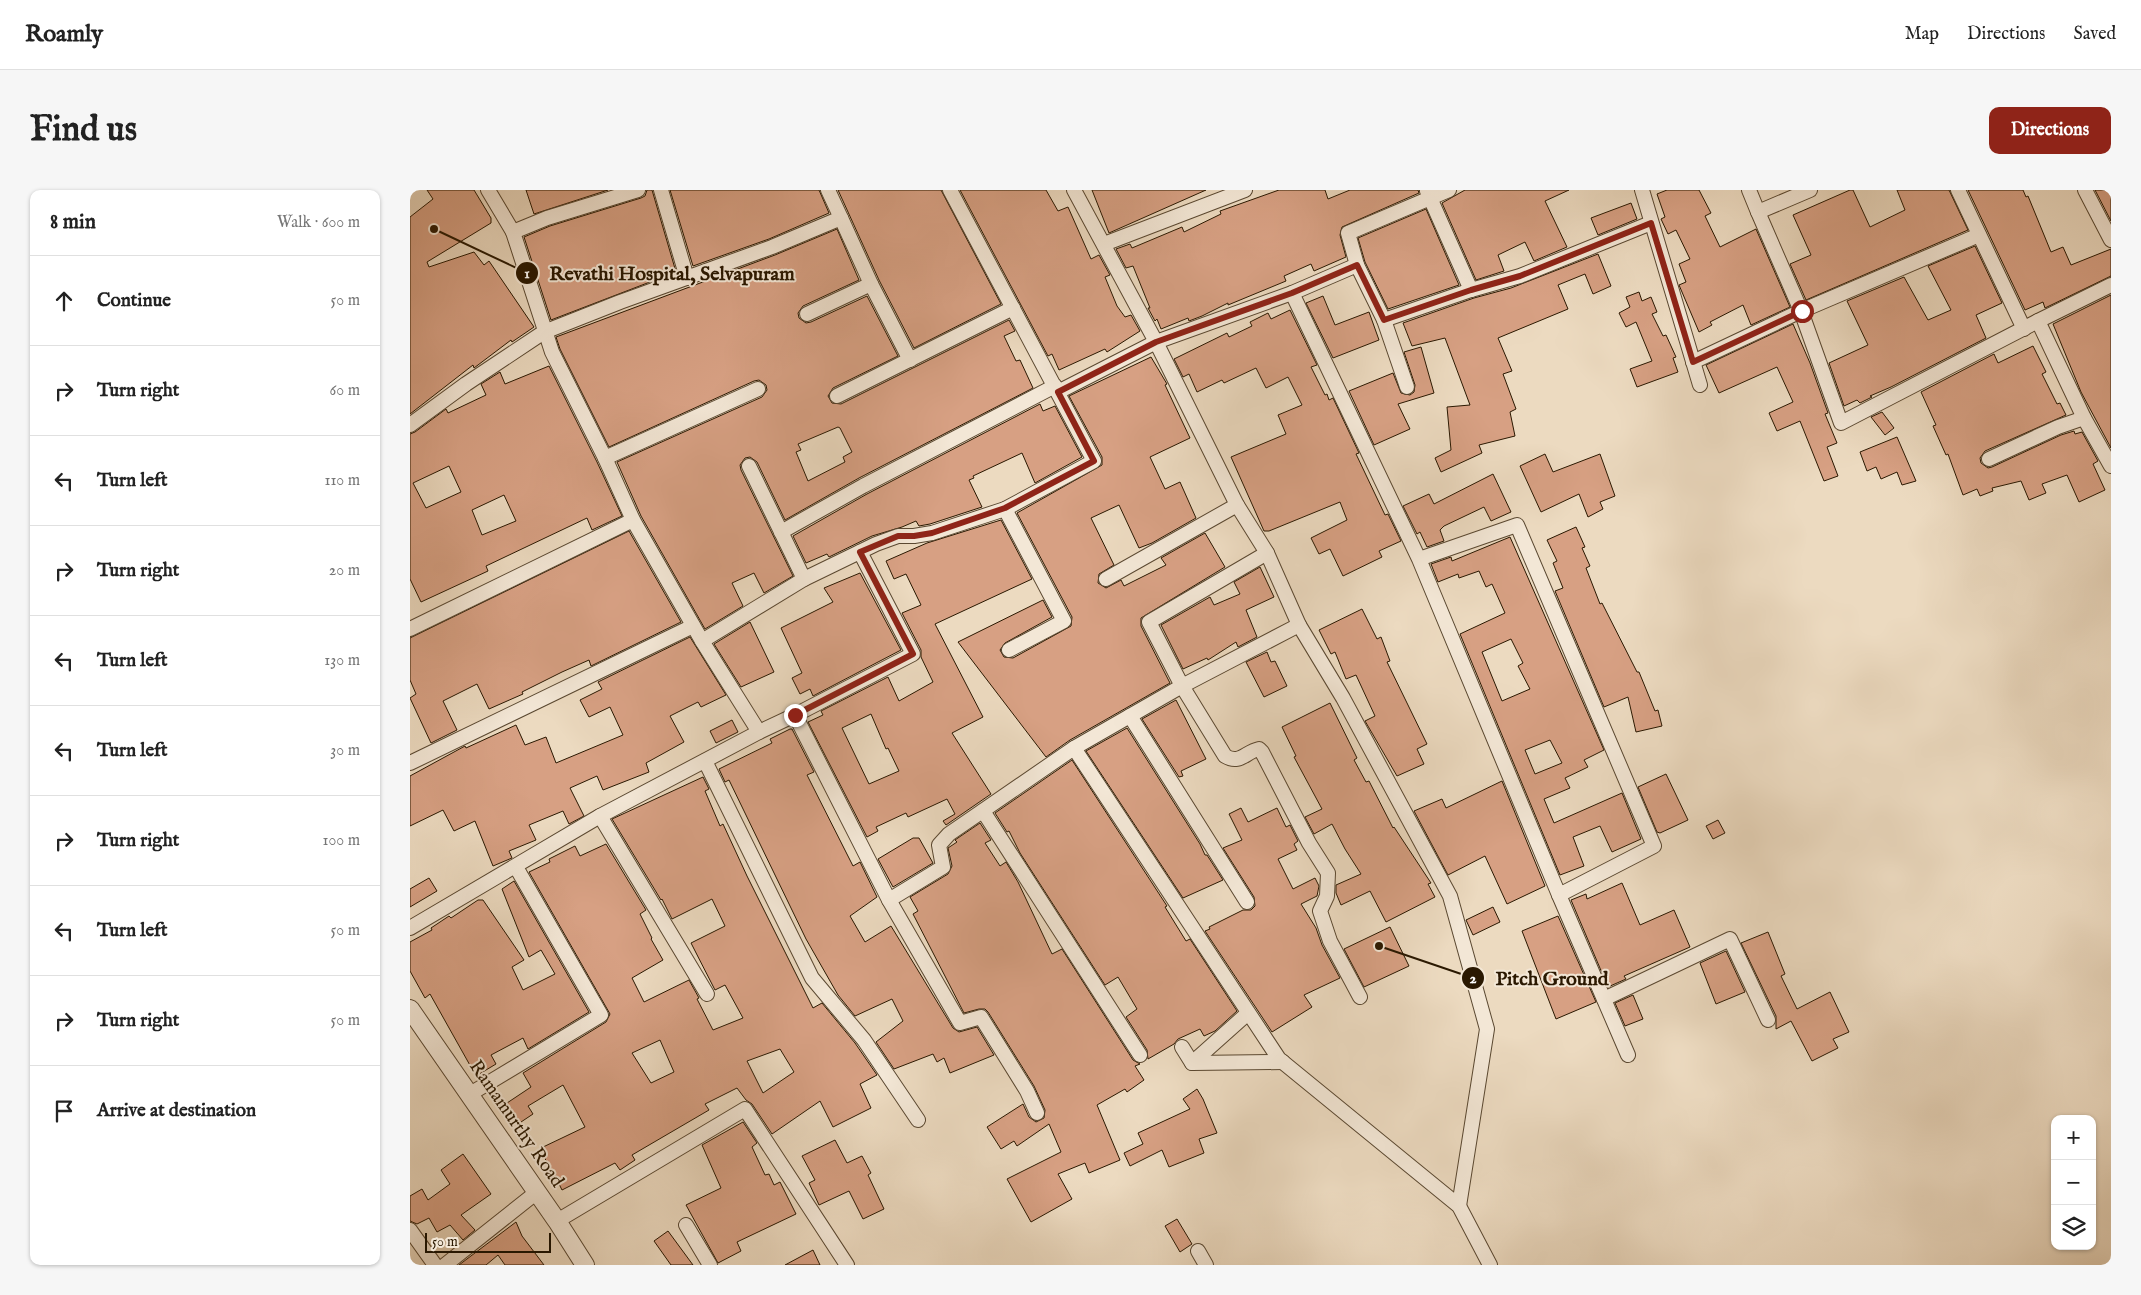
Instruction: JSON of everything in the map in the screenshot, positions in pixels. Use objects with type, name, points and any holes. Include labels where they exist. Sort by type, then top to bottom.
[{"type":"street","points":[[488,190],[512,232],[552,352],[605,458],[633,520],[693,626],[759,732]]},
{"type":"street","points":[[512,232],[547,218],[638,190]]},
{"type":"street","points":[[661,190],[687,278]]},
{"type":"street","points":[[828,190],[871,284],[910,360]]},
{"type":"street","points":[[702,641],[804,579],[860,552],[898,536],[932,533],[1005,508],[1094,461],[950,190]]},
{"type":"street","points":[[1074,190],[1156,342],[1237,505],[1268,553],[1299,625],[1343,698],[1450,896],[1487,1029],[1459,1206]]},
{"type":"street","points":[[1104,244],[1245,190]]},
{"type":"street","points":[[1406,387],[1384,320],[1357,265],[1348,233],[1429,194],[1449,190]]},
{"type":"street","points":[[1642,190],[1700,384]]},
{"type":"street","points":[[1749,190],[1802,311],[1842,423],[2111,285]]},
{"type":"street","points":[[1758,212],[1810,190]]},
{"type":"street","points":[[1958,190],[2024,329]]},
{"type":"street","points":[[2085,190],[2111,240]]},
{"type":"street","points":[[1429,194],[1471,290]]},
{"type":"street","points":[[410,425],[466,384],[544,332],[620,302],[772,247],[841,218]]},
{"type":"street","points":[[1384,320],[1471,290],[1520,276],[1651,223]]},
{"type":"street","points":[[1693,362],[1802,311],[1979,235]]},
{"type":"street","points":[[781,532],[863,486],[1056,389],[1156,342],[1292,293],[1357,265]]},
{"type":"street","points":[[807,314],[871,284]]},
{"type":"street","points":[[1292,293],[1419,559],[1628,1055]]},
{"type":"street","points":[[837,396],[1013,308]]},
{"type":"street","points":[[2038,321],[2084,418],[2111,466]]},
{"type":"street","points":[[605,458],[758,389]]},
{"type":"street","points":[[1989,459],[2058,427],[2084,418]]},
{"type":"street","points":[[749,466],[804,579]]},
{"type":"street","points":[[1106,579],[1237,505]]},
{"type":"street","points":[[1005,508],[1064,621],[1009,650]]},
{"type":"street","points":[[410,629],[633,520]]},
{"type":"street","points":[[1419,559],[1517,525],[1654,846],[1559,895]]},
{"type":"street","points":[[410,928],[600,816],[759,732],[913,654],[860,552]]},
{"type":"street","points":[[1268,553],[1149,622],[1182,686],[1225,756],[1231,760],[1238,760],[1254,750],[1259,749],[1262,752],[1309,844],[1328,873],[1328,896],[1320,911],[1330,941],[1360,997]]},
{"type":"street","points":[[889,900],[943,867],[939,845],[949,834],[1074,748],[1182,686],[1299,625]]},
{"type":"street","points":[[410,763],[693,626]]},
{"type":"street","points":[[795,715],[889,900],[960,1023],[982,1017],[1027,1091],[1037,1113]]},
{"type":"street","points":[[1130,716],[1247,902]]},
{"type":"street","points":[[1074,748],[1282,1062],[1459,1206],[1490,1265]]},
{"type":"street","points":[[705,761],[812,978],[864,1040],[918,1120]]},
{"type":"street","points":[[983,810],[1140,1055]]},
{"type":"street","points":[[600,816],[707,994]]},
{"type":"street","points":[[470,1094],[601,1014],[516,867]]},
{"type":"street","points":[[1604,999],[1730,939],[1768,1020]]},
{"type":"street","name":"Ramamurthy Road","points":[[410,1009],[557,1221],[585,1265]]},
{"type":"street","points":[[1192,1062],[1248,1013]]},
{"type":"street","points":[[1182,1047],[1192,1062]]},
{"type":"street","points":[[1192,1062],[1282,1062]]},
{"type":"street","points":[[557,1221],[745,1109],[847,1265]]},
{"type":"street","points":[[445,1265],[537,1192]]},
{"type":"street","points":[[686,1225],[710,1265]]},
{"type":"street","points":[[410,1230],[435,1265]]},
{"type":"street","points":[[1198,1251],[1206,1265]]},
{"type":"building","points":[[427,190],[474,190],[491,218],[491,223],[427,262],[429,267],[474,252],[484,265],[489,261],[534,327],[512,342],[511,340],[474,368],[473,365],[410,414],[410,217],[433,199]]},
{"type":"building","points":[[526,190],[608,190],[534,214]]},
{"type":"building","points":[[647,190],[652,190],[676,272],[551,320],[524,237],[550,226],[641,198],[645,196]]},
{"type":"building","points":[[670,190],[819,190],[829,213],[769,239],[693,266]]},
{"type":"building","points":[[838,190],[941,190],[1001,304],[914,348],[879,280]]},
{"type":"building","points":[[960,190],[1046,190],[1058,211],[1068,207],[1091,259],[1099,255],[1110,275],[1105,277],[1117,306],[1125,317],[1131,315],[1140,331],[1107,352],[1105,349],[1059,370],[1052,354],[1048,356]]},
{"type":"building","points":[[1092,190],[1206,190],[1109,233]]},
{"type":"building","points":[[1279,190],[1325,190],[1328,199],[1350,190],[1418,190],[1419,193],[1342,227],[1340,235],[1346,257],[1314,271],[1311,264],[1284,276],[1286,281],[1228,305],[1228,303],[1189,321],[1188,318],[1161,329],[1157,319],[1155,321],[1148,308],[1150,308],[1133,266],[1126,268],[1116,249],[1130,244],[1132,248],[1182,227],[1184,232],[1221,214],[1220,211]]},
{"type":"building","points":[[1465,190],[1569,190],[1545,201],[1567,247],[1534,261],[1525,242],[1498,255],[1504,271],[1476,280],[1442,203]]},
{"type":"building","points":[[1667,190],[1699,190],[1711,213],[1705,216],[1720,247],[1756,229],[1790,307],[1751,325],[1743,305],[1710,322],[1712,325],[1699,332],[1679,285],[1686,282],[1679,264],[1690,259],[1676,230],[1668,234],[1661,219],[1665,217],[1657,194]]},
{"type":"building","points":[[1853,190],[1870,227],[1905,210],[1897,190],[1949,190],[1968,230],[1806,300],[1790,264],[1811,255],[1793,215]]},
{"type":"building","points":[[1968,190],[2023,190],[2026,197],[2028,196],[2051,252],[2063,247],[2071,265],[2111,249],[2111,276],[2045,308],[2043,302],[2025,310]]},
{"type":"building","points":[[2095,190],[2111,190],[2111,221]]},
{"type":"building","points":[[1631,203],[1637,219],[1598,235],[1591,218]]},
{"type":"building","points":[[1426,209],[1459,285],[1388,309],[1365,262],[1358,238]]},
{"type":"building","points":[[837,229],[859,280],[803,306],[798,313],[799,318],[806,323],[811,322],[867,296],[898,356],[833,388],[828,396],[832,403],[841,404],[1009,320],[1015,331],[1004,336],[1016,361],[1020,360],[1033,388],[859,478],[785,520],[757,462],[750,457],[745,458],[740,465],[741,470],[793,576],[764,593],[754,573],[732,583],[743,606],[705,629],[641,516],[617,462],[762,397],[767,390],[766,385],[759,380],[754,381],[609,447],[560,349],[556,337],[775,255]],"holes":[[[838,427],[852,452],[843,457],[845,462],[808,481],[796,452],[801,450],[798,444]]]},
{"type":"building","points":[[1975,246],[2002,303],[1976,315],[1986,338],[1870,396],[1872,397],[1860,403],[1857,400],[1844,406],[1829,363],[1868,345],[1847,301],[1904,277],[1928,320],[1951,310],[1928,266]]},
{"type":"building","points":[[1598,254],[1611,286],[1593,294],[1585,274],[1558,285],[1568,309],[1498,338],[1512,371],[1503,374],[1516,409],[1510,412],[1515,436],[1479,445],[1482,453],[1441,472],[1435,458],[1451,450],[1447,407],[1470,405],[1445,338],[1412,346],[1403,323],[1474,298],[1511,288]]},
{"type":"building","points":[[1639,292],[1642,301],[1651,297],[1657,312],[1652,314],[1663,336],[1666,335],[1676,357],[1673,358],[1678,372],[1637,387],[1630,369],[1652,361],[1636,322],[1626,327],[1619,313],[1630,307],[1626,297]]},
{"type":"building","points":[[2111,295],[2111,448],[2081,392],[2053,324]]},
{"type":"building","points":[[1323,296],[1335,325],[1369,312],[1379,340],[1333,358],[1306,303]]},
{"type":"building","points":[[1290,310],[1317,365],[1311,367],[1325,395],[1327,394],[1329,400],[1333,398],[1359,453],[1356,454],[1385,515],[1388,514],[1401,541],[1379,551],[1382,557],[1343,576],[1330,549],[1319,554],[1311,538],[1347,520],[1340,502],[1269,531],[1264,531],[1231,457],[1286,434],[1278,415],[1302,405],[1288,377],[1266,388],[1256,368],[1224,383],[1222,380],[1197,392],[1189,374],[1183,377],[1174,359],[1227,333],[1229,337],[1252,326],[1250,322],[1268,313],[1271,319]]},
{"type":"building","points":[[1793,324],[1810,363],[1828,413],[1825,414],[1837,443],[1827,447],[1838,476],[1824,481],[1800,421],[1777,431],[1769,413],[1793,402],[1777,367],[1719,393],[1706,365]]},
{"type":"building","points":[[2033,346],[2046,372],[2042,374],[2057,404],[2060,403],[2066,415],[1985,451],[1980,458],[1981,463],[1988,468],[1992,467],[2061,435],[2074,431],[2075,434],[2082,432],[2098,461],[2093,464],[2105,490],[2079,502],[2067,475],[2042,484],[2046,493],[2029,500],[2021,481],[1992,488],[1993,491],[1980,496],[1977,489],[1963,495],[1948,454],[1946,455],[1933,426],[1936,425],[1921,392],[1994,354],[1998,363]]},
{"type":"building","points":[[1421,347],[1434,393],[1398,404],[1410,429],[1374,445],[1349,391],[1393,373],[1401,393],[1410,395],[1414,392],[1415,385],[1404,352]]},
{"type":"building","points":[[1151,357],[1167,384],[1165,385],[1190,438],[1150,457],[1165,489],[1180,482],[1196,518],[1152,543],[1139,548],[1119,505],[1091,518],[1114,565],[1099,574],[1098,583],[1106,588],[1121,580],[1124,586],[1166,565],[1161,558],[1205,533],[1225,567],[1141,618],[1141,626],[1170,683],[1070,740],[1046,757],[958,642],[1043,600],[1052,617],[1005,643],[1000,650],[1004,657],[1013,658],[1071,626],[1072,617],[1017,513],[1102,465],[1102,457],[1069,396]]},
{"type":"building","points":[[549,366],[622,516],[592,530],[587,518],[486,566],[488,571],[421,602],[410,579],[410,434],[446,409],[448,413],[486,395],[481,384],[500,372],[505,384]],"holes":[[[449,466],[461,492],[426,508],[413,483]],[[504,495],[516,521],[482,535],[472,510]]]},
{"type":"building","points":[[1040,404],[1043,411],[1055,406],[1082,457],[1035,483],[1022,453],[973,476],[974,478],[969,480],[982,507],[930,524],[919,526],[916,521],[872,536],[829,557],[827,554],[806,563],[793,536],[867,494]]},
{"type":"building","points":[[1882,412],[1894,428],[1885,435],[1871,417]]},
{"type":"building","points":[[1897,437],[1916,481],[1902,485],[1897,472],[1881,479],[1876,467],[1867,471],[1860,452]]},
{"type":"building","points":[[1545,454],[1553,472],[1600,454],[1615,496],[1600,502],[1603,509],[1588,517],[1579,494],[1541,512],[1520,466]]},
{"type":"building","points":[[1493,474],[1511,512],[1491,521],[1484,507],[1444,526],[1440,530],[1444,541],[1427,547],[1420,532],[1417,534],[1403,506],[1429,494],[1434,504]]},
{"type":"building","points":[[1001,520],[1032,579],[935,624],[983,717],[952,733],[991,794],[946,825],[943,821],[955,814],[947,799],[908,817],[906,813],[876,827],[878,831],[867,837],[808,722],[823,715],[821,711],[888,677],[899,701],[933,682],[921,657],[921,650],[902,613],[921,605],[906,574],[894,579],[886,561],[927,543]],"holes":[[[871,714],[886,749],[888,748],[899,771],[869,784],[842,728]]]},
{"type":"building","points":[[1576,527],[1585,547],[1582,548],[1590,566],[1586,568],[1600,604],[1602,603],[1637,672],[1639,672],[1655,711],[1658,710],[1662,726],[1636,732],[1628,697],[1604,707],[1555,591],[1563,588],[1553,563],[1557,561],[1547,540]]},
{"type":"building","points":[[629,531],[681,622],[591,666],[589,660],[562,672],[522,692],[523,694],[489,709],[477,684],[443,701],[457,730],[431,743],[410,698],[416,694],[410,680],[410,638]]},
{"type":"building","points":[[1510,537],[1604,750],[1584,760],[1588,767],[1565,778],[1570,788],[1544,799],[1554,823],[1622,793],[1641,839],[1612,852],[1600,826],[1573,837],[1584,866],[1560,875],[1460,634],[1505,613],[1492,584],[1486,587],[1479,571],[1459,578],[1458,574],[1438,582],[1431,564],[1451,557],[1452,561]],"holes":[[[1511,639],[1523,663],[1518,666],[1530,689],[1502,701],[1482,652]],[[1550,740],[1562,763],[1535,774],[1525,750]]]},
{"type":"building","points":[[1260,567],[1274,597],[1246,610],[1257,637],[1238,647],[1236,642],[1208,660],[1207,658],[1183,669],[1161,625],[1210,597],[1214,605],[1240,594],[1234,582]]},
{"type":"building","points":[[860,573],[901,650],[813,696],[810,689],[800,694],[792,678],[802,673],[781,628],[833,602],[824,588]]},
{"type":"building","points":[[1362,609],[1377,639],[1381,637],[1390,661],[1387,662],[1427,744],[1417,749],[1424,764],[1397,776],[1365,721],[1375,716],[1356,675],[1346,679],[1335,652],[1331,654],[1319,630]]},
{"type":"building","points":[[750,622],[774,672],[741,687],[714,644]]},
{"type":"building","points":[[690,637],[726,695],[701,707],[698,702],[670,716],[684,742],[646,763],[649,772],[603,790],[597,776],[570,788],[584,816],[569,824],[563,811],[529,825],[536,840],[509,851],[512,858],[493,866],[475,821],[454,831],[443,810],[410,826],[410,776],[465,746],[466,748],[516,725],[525,745],[546,737],[556,763],[623,735],[610,707],[589,717],[580,700],[602,689],[598,682]]},
{"type":"building","points":[[1267,652],[1271,662],[1275,661],[1287,686],[1264,697],[1246,662]]},
{"type":"building","points":[[1176,700],[1206,759],[1181,771],[1183,776],[1179,777],[1142,719]]},
{"type":"building","points":[[1330,703],[1357,758],[1354,760],[1366,782],[1369,781],[1393,828],[1431,883],[1428,884],[1435,897],[1386,922],[1370,891],[1341,905],[1336,893],[1336,885],[1361,874],[1332,824],[1314,834],[1305,817],[1322,809],[1294,757],[1296,756],[1282,727]]},
{"type":"building","points":[[732,720],[738,732],[716,743],[710,731]]},
{"type":"building","points":[[1127,728],[1205,855],[1207,855],[1223,880],[1183,898],[1086,751]]},
{"type":"building","points":[[792,729],[814,772],[807,775],[853,866],[860,862],[877,897],[850,916],[865,942],[891,926],[953,1028],[959,1032],[977,1027],[994,1055],[950,1073],[944,1058],[937,1062],[933,1054],[894,1069],[876,1042],[903,1021],[892,999],[855,1016],[838,995],[806,939],[729,780],[725,782],[719,769],[772,743],[770,739]]},
{"type":"building","points":[[1072,760],[1167,906],[1165,907],[1186,941],[1190,939],[1237,1011],[1215,1031],[1204,1036],[1200,1029],[1178,1039],[1174,1044],[1148,1059],[1147,1050],[1126,1017],[1137,1009],[1118,977],[1105,985],[1020,853],[1009,831],[1007,832],[995,813]]},
{"type":"building","points":[[1666,774],[1688,820],[1660,833],[1657,832],[1638,787]]},
{"type":"building","points":[[703,777],[709,789],[705,791],[720,826],[723,824],[813,1008],[822,1003],[855,1043],[877,1075],[860,1084],[871,1108],[833,1127],[820,1101],[772,1134],[752,1104],[746,1100],[737,1088],[705,1104],[709,1110],[632,1155],[635,1160],[620,1170],[615,1163],[562,1190],[552,1170],[550,1171],[541,1148],[585,1127],[563,1085],[528,1106],[533,1114],[518,1124],[504,1105],[531,1087],[523,1073],[606,1022],[610,1014],[529,872],[550,862],[549,859],[575,846],[580,856],[606,844],[646,910],[640,914],[663,960],[632,978],[644,1002],[689,980],[713,1030],[743,1018],[725,985],[715,990],[691,943],[725,926],[712,899],[672,919],[662,899],[612,819]],"holes":[[[660,1040],[674,1072],[651,1083],[632,1053]],[[780,1049],[794,1072],[763,1093],[747,1061]]]},
{"type":"building","points":[[1502,781],[1545,886],[1507,904],[1485,856],[1448,875],[1414,811],[1442,799],[1446,808]]},
{"type":"building","points":[[1241,808],[1248,822],[1277,808],[1286,827],[1290,825],[1298,841],[1294,844],[1297,850],[1278,859],[1293,889],[1315,878],[1319,886],[1317,896],[1301,904],[1316,928],[1322,945],[1340,978],[1304,995],[1312,1007],[1272,1032],[1205,931],[1210,929],[1209,927],[1243,910],[1251,910],[1255,906],[1254,897],[1223,848],[1242,840],[1229,814]]},
{"type":"building","points":[[1718,820],[1725,833],[1713,839],[1706,826]]},
{"type":"building","points":[[980,823],[991,840],[985,843],[1000,866],[1006,862],[1018,882],[1052,954],[1062,949],[1133,1060],[1140,1064],[1135,1066],[1144,1080],[1127,1092],[1125,1089],[1097,1105],[1120,1160],[1089,1173],[1085,1163],[1058,1174],[1072,1199],[1031,1222],[1007,1179],[1061,1152],[1049,1124],[1017,1146],[1014,1141],[1001,1149],[987,1127],[1023,1104],[1029,1117],[1036,1122],[1044,1118],[1045,1110],[1034,1086],[988,1012],[985,1009],[979,1009],[964,1013],[913,914],[918,911],[910,897],[948,874],[952,866],[948,848],[957,842],[955,840]]},
{"type":"building","points":[[913,838],[919,838],[933,863],[893,887],[878,859]]},
{"type":"building","points":[[429,878],[437,891],[410,907],[410,889]]},
{"type":"building","points":[[514,881],[589,1012],[528,1049],[523,1038],[491,1055],[496,1064],[476,1076],[430,994],[425,998],[410,971],[410,942],[432,930],[431,928],[449,916],[451,918],[478,900],[483,900],[524,960],[512,967],[523,990],[555,974],[541,950],[529,957],[502,889]]},
{"type":"building","points":[[1622,883],[1640,925],[1674,910],[1690,947],[1624,976],[1626,979],[1608,987],[1571,900],[1586,894],[1587,899]]},
{"type":"building","points":[[1493,907],[1500,922],[1473,935],[1466,920]]},
{"type":"building","points":[[1558,916],[1596,1002],[1556,1019],[1522,931]]},
{"type":"building","points":[[1390,927],[1409,966],[1364,987],[1344,949]]},
{"type":"building","points":[[1768,932],[1785,974],[1781,976],[1797,1009],[1830,992],[1849,1032],[1833,1039],[1838,1048],[1812,1061],[1791,1021],[1776,1029],[1776,1016],[1741,943]]},
{"type":"building","points":[[1726,951],[1745,992],[1716,1004],[1700,963]]},
{"type":"building","points":[[1633,995],[1643,1019],[1625,1026],[1615,1003]]},
{"type":"building","points":[[1197,1089],[1217,1133],[1199,1139],[1204,1153],[1169,1167],[1162,1150],[1130,1166],[1124,1153],[1143,1144],[1138,1133],[1190,1109],[1183,1099]]},
{"type":"building","points":[[743,1122],[757,1143],[752,1147],[765,1175],[769,1174],[774,1185],[780,1182],[796,1214],[737,1242],[741,1251],[718,1263],[686,1205],[721,1188],[702,1145]]},
{"type":"building","points":[[835,1140],[847,1163],[862,1156],[871,1173],[868,1175],[884,1209],[863,1219],[849,1191],[819,1205],[809,1183],[815,1180],[802,1156]]},
{"type":"building","points":[[463,1154],[491,1194],[461,1215],[475,1230],[463,1240],[450,1225],[437,1232],[429,1218],[417,1224],[410,1221],[410,1196],[422,1189],[428,1200],[450,1184],[441,1170]]},
{"type":"building","points":[[1177,1219],[1192,1244],[1180,1252],[1165,1226]]},
{"type":"building","points":[[516,1222],[522,1236],[544,1265],[505,1265],[498,1255],[486,1265],[459,1265]]},
{"type":"building","points":[[668,1231],[693,1265],[671,1265],[654,1241]]},
{"type":"building","points":[[813,1250],[820,1265],[785,1265]]},
{"type":"place","name":"Revathi Hospital, Selvapuram","points":[[434,229]]},
{"type":"place","name":"Pitch Ground","points":[[1379,946]]},
{"type":"route","points":[[795,715],[913,654],[860,552],[898,536],[932,533],[1005,508],[1094,461],[1058,392],[1156,342],[1292,293],[1357,265],[1384,320],[1471,290],[1520,276],[1651,223],[1693,362],[1802,311]]}]
